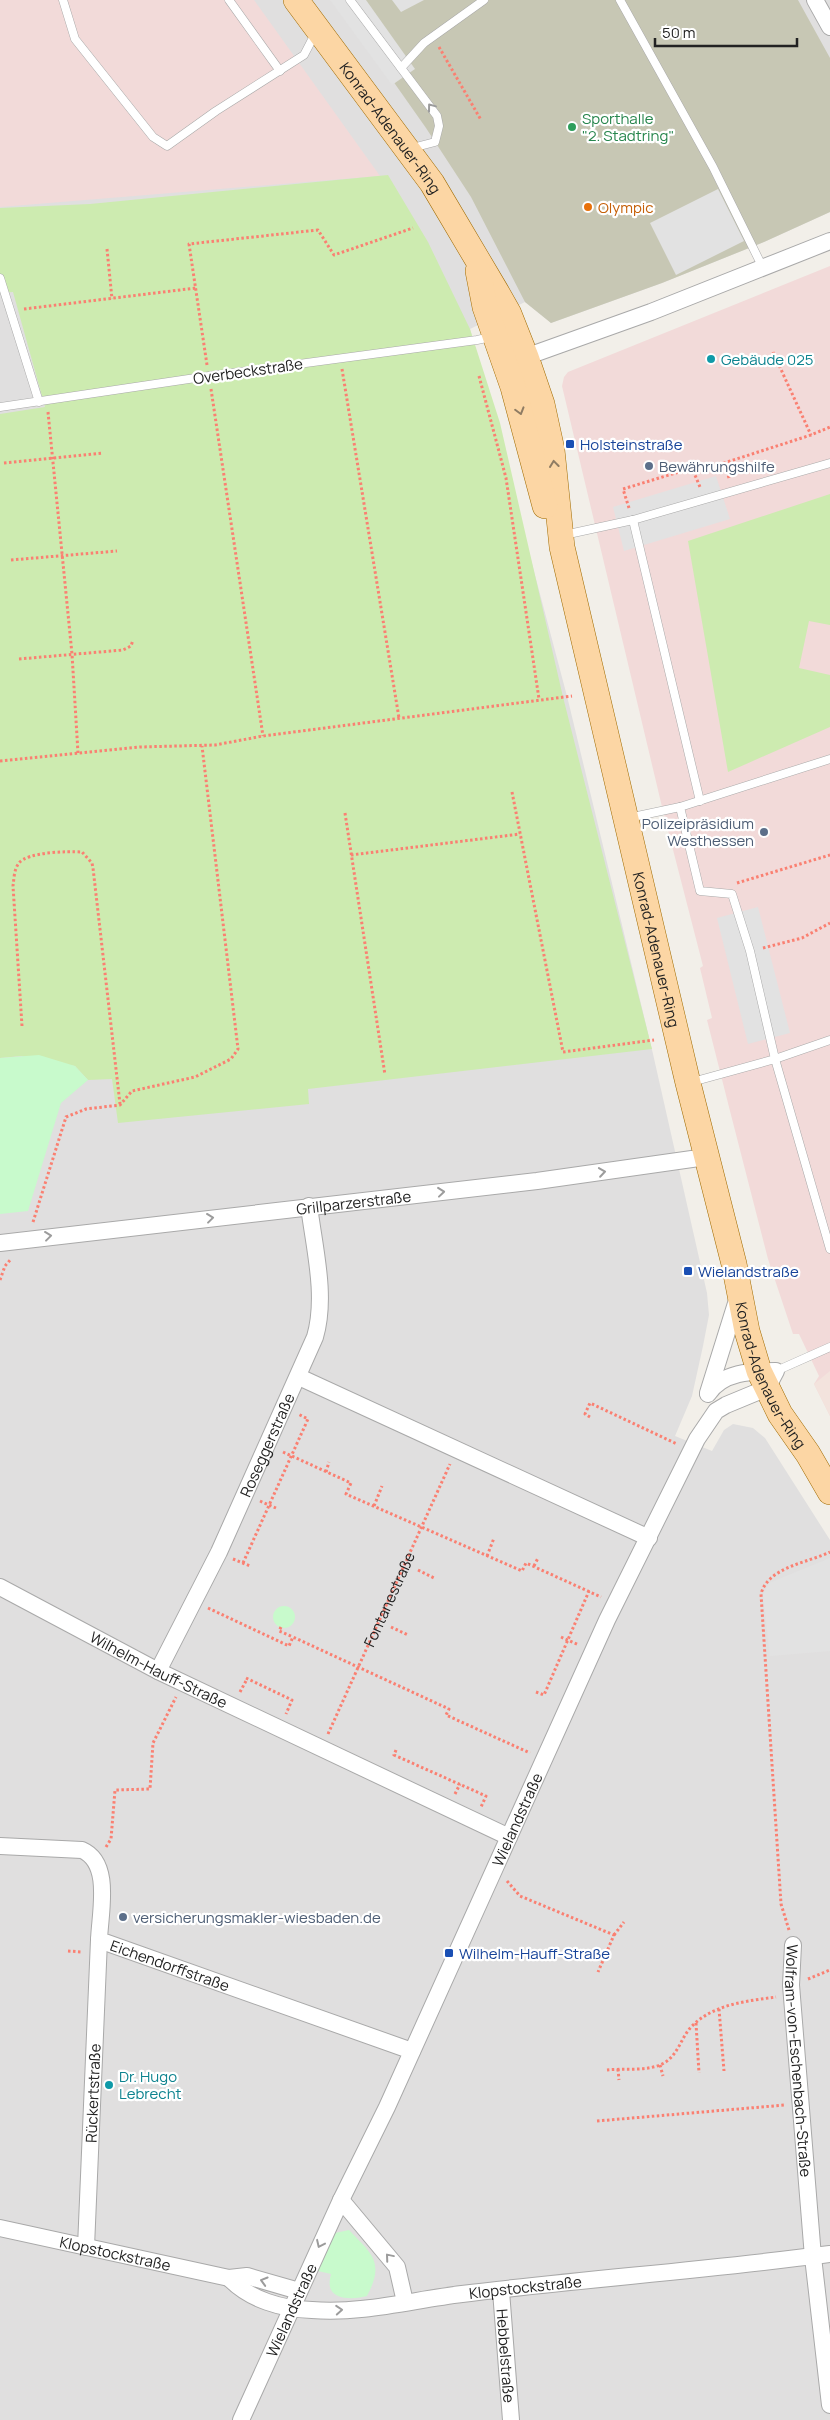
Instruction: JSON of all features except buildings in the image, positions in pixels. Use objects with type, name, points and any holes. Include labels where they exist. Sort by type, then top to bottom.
[{"type":"main road","name":"Konrad-Adenauer-Ring","points":[[296,0],[432,183],[509,314],[532,454],[549,522],[562,542],[688,1083],[734,1264],[738,1296],[767,1377],[796,1414],[808,1454],[830,1492]]},
{"type":"main road","name":"Konrad-Adenauer-Ring","points":[[477,261],[485,308],[495,335],[516,361]]},
{"type":"main road","name":"Konrad-Adenauer-Ring","points":[[734,1264],[750,1293],[767,1377]]},
{"type":"street","points":[[815,0],[830,28]]},
{"type":"street","points":[[516,361],[651,312],[830,241]]},
{"type":"street","name":"Grillparzerstraße","points":[[0,1242],[537,1182],[706,1157]]},
{"type":"street","name":"Roseggerstraße","points":[[158,1671],[194,1602],[285,1408],[319,1325],[319,1287],[309,1206]]},
{"type":"street","name":"Wielandstraße","points":[[694,1445],[738,1296]]},
{"type":"street","points":[[299,1377],[649,1538]]},
{"type":"street","points":[[708,1394],[723,1379],[767,1377]]},
{"type":"street","name":"Wielandstraße","points":[[241,2420],[616,1603],[694,1445],[708,1420],[721,1408],[767,1377]]},
{"type":"street","name":"Wilhelm-Hauff-Straße","points":[[0,1587],[158,1671],[509,1838]]},
{"type":"street","points":[[0,1846],[82,1850],[97,1860]]},
{"type":"street","name":"Eichendorffstraße","points":[[97,1860],[102,1873],[99,1940],[412,2051]]},
{"type":"street","name":"Rückertstraße","points":[[86,2247],[99,1940]]},
{"type":"street","name":"Wolfram-von-Eschenbach-Straße","points":[[793,1945],[792,1995],[814,2256],[830,2405]]},
{"type":"street","points":[[341,2200],[397,2267],[405,2302]]},
{"type":"street","name":"Klopstockstraße","points":[[0,2228],[229,2278],[246,2276],[299,2291]]},
{"type":"street","name":"Klopstockstraße","points":[[229,2278],[241,2291],[291,2309],[322,2311],[386,2306],[502,2290],[830,2254]]},
{"type":"street","name":"Hebbelstraße","points":[[502,2290],[511,2420]]},
{"type":"lane","points":[[63,0],[75,39],[153,137],[167,146],[304,55],[318,28]]},
{"type":"lane","points":[[229,0],[280,71]]},
{"type":"lane","points":[[350,0],[437,116],[439,126],[435,142],[408,150]]},
{"type":"lane","points":[[401,68],[424,43],[484,0]]},
{"type":"lane","points":[[620,0],[713,167],[763,268]]},
{"type":"lane","points":[[0,278],[43,401]]},
{"type":"lane","name":"Overbeckstraße","points":[[0,407],[209,376],[478,340],[495,335]]},
{"type":"lane","points":[[562,542],[830,463]]},
{"type":"lane","points":[[633,520],[700,801]]},
{"type":"lane","points":[[626,818],[680,807],[830,759]]},
{"type":"lane","points":[[680,807],[700,891],[732,894],[750,951],[775,1059],[826,1224],[830,1249]]},
{"type":"lane","points":[[688,1083],[775,1059],[830,1040]]},
{"type":"lane","points":[[767,1377],[830,1347]]},
{"type":"path","points":[[433,36],[481,120]]},
{"type":"path","points":[[263,736],[189,244],[318,230],[334,255],[413,228]]},
{"type":"path","points":[[107,249],[112,299]]},
{"type":"path","points":[[24,309],[196,288]]},
{"type":"path","points":[[773,352],[811,435]]},
{"type":"path","points":[[340,359],[398,718]]},
{"type":"path","points":[[479,376],[506,478],[539,698]]},
{"type":"path","points":[[43,401],[53,458],[72,654],[78,752]]},
{"type":"path","points":[[734,491],[724,463],[830,427]]},
{"type":"path","points":[[4,463],[103,453]]},
{"type":"path","points":[[633,520],[624,490],[692,468],[704,499]]},
{"type":"path","points":[[11,560],[116,551]]},
{"type":"path","points":[[19,659],[123,650],[131,646],[133,640]]},
{"type":"path","points":[[0,761],[140,747],[202,746],[539,698],[572,696]]},
{"type":"path","points":[[28,1239],[66,1117],[86,1109],[120,1105],[132,1091],[195,1077],[231,1059],[238,1049],[202,746]]},
{"type":"path","points":[[512,792],[563,1052],[654,1040]]},
{"type":"path","points":[[345,813],[385,1075]]},
{"type":"path","points":[[352,855],[520,834]]},
{"type":"path","points":[[22,1026],[14,886],[16,868],[24,858],[82,852],[92,863],[93,868],[120,1105]]},
{"type":"path","points":[[732,894],[734,884],[830,855]]},
{"type":"path","points":[[750,951],[802,938],[830,923]]},
{"type":"path","points":[[590,1416],[585,1414],[590,1403],[694,1445]]},
{"type":"path","points":[[243,1563],[308,1419],[285,1408]]},
{"type":"path","points":[[279,1450],[351,1483],[346,1494],[522,1571],[526,1563],[616,1603]]},
{"type":"path","name":"Fontanestraße","points":[[322,1748],[456,1450]]},
{"type":"path","points":[[326,1472],[329,1462]]},
{"type":"path","points":[[374,1506],[382,1486]]},
{"type":"path","points":[[256,1500],[276,1508]]},
{"type":"path","points":[[486,1556],[494,1538]]},
{"type":"path","name":"Wolfram-von-Eschenbach-Straße","points":[[793,1945],[781,1904],[761,1594],[763,1585],[778,1572],[830,1552]]},
{"type":"path","points":[[231,1558],[250,1566]]},
{"type":"path","points":[[534,1566],[538,1558]]},
{"type":"path","points":[[418,1570],[434,1578]]},
{"type":"path","points":[[544,1695],[589,1591]]},
{"type":"path","points":[[194,1602],[289,1646],[293,1637]]},
{"type":"path","points":[[281,1627],[279,1631],[449,1709],[446,1715],[544,1759]]},
{"type":"path","points":[[391,1627],[408,1635]]},
{"type":"path","points":[[561,1637],[579,1645]]},
{"type":"path","points":[[240,1693],[246,1678],[292,1700],[279,1728]]},
{"type":"path","points":[[97,1860],[111,1839],[115,1790],[150,1789],[153,1743],[183,1682]]},
{"type":"path","points":[[536,1692],[550,1698]]},
{"type":"path","points":[[392,1760],[396,1750]]},
{"type":"path","points":[[394,1755],[486,1796],[475,1821]]},
{"type":"path","points":[[455,1795],[460,1784]]},
{"type":"path","points":[[495,1867],[520,1896],[614,1935]]},
{"type":"path","points":[[598,1972],[614,1935],[624,1922]]},
{"type":"path","points":[[607,2070],[660,2065],[666,2062],[678,2048],[690,2028],[719,2009],[738,2002],[792,1995]]},
{"type":"path","points":[[719,2009],[724,2071]]},
{"type":"path","points":[[696,2023],[699,2073]]},
{"type":"path","points":[[660,2065],[663,2076]]},
{"type":"path","points":[[618,2069],[619,2080]]},
{"type":"path","points":[[596,2121],[801,2104]]},
{"type":"shaded area","points":[[0,0],[830,0],[830,212],[764,242],[662,283],[551,323],[525,302],[470,329],[568,700],[653,1054],[707,1293],[709,1315],[692,1396],[675,1436],[712,1451],[724,1430],[733,1424],[753,1428],[765,1438],[830,1540],[830,2420],[0,2420]]},
{"type":"shaded area","points":[[0,0],[254,0],[380,176],[0,207]]},
{"type":"shaded area","points":[[330,0],[366,0],[415,69],[392,85]]},
{"type":"shaded area","points":[[336,0],[798,0],[830,58],[830,212],[764,242],[662,283],[551,323],[525,302],[471,197],[426,128]]},
{"type":"shaded area","points":[[392,0],[424,0],[401,12]]},
{"type":"shaded area","points":[[718,189],[744,241],[676,275],[650,223]]},
{"type":"shaded area","points":[[830,266],[830,1416],[814,1384],[819,1376],[799,1334],[793,1334],[768,1259],[707,1020],[712,1018],[700,968],[703,966],[663,811],[562,386],[564,377],[568,372]]},
{"type":"shaded area","points":[[716,476],[730,519],[624,551],[613,507]]},
{"type":"shaded area","points":[[758,907],[790,1033],[748,1044],[717,918]]},
{"type":"shaded area","points":[[830,1371],[830,1416],[814,1384]]},
{"type":"shaded area","points":[[830,1558],[830,1651],[770,1656],[763,1595],[769,1583]]},
{"type":"green space","points":[[388,175],[428,242],[470,329],[500,423],[563,697],[652,1049],[308,1089],[309,1104],[118,1123],[112,1079],[88,1080],[75,1066],[21,1056],[0,1058],[0,414],[45,407],[13,292],[0,293],[0,208],[90,204]]},
{"type":"green space","points":[[830,494],[830,625],[809,621],[799,668],[830,675],[830,727],[728,772],[688,541]]},
{"type":"green space","points":[[39,1055],[75,1066],[88,1080],[61,1103],[28,1211],[0,1214],[0,1058]]},
{"type":"green space","points":[[284,1606],[292,1609],[295,1617],[292,1625],[284,1628],[276,1625],[273,1617],[276,1609]]},
{"type":"green space","points":[[349,2230],[370,2252],[375,2267],[372,2284],[367,2296],[363,2297],[346,2298],[336,2295],[330,2287],[331,2274],[318,2271],[335,2233]]},
{"type":"place","name":"Sporthalle \"2. Stadtring\"","points":[[572,127]]},
{"type":"place","name":"Olympic","points":[[588,207]]},
{"type":"place","name":"Gebäude 025","points":[[711,359]]},
{"type":"place","name":"Holsteinstraße","points":[[570,444]]},
{"type":"place","name":"Bewährungshilfe","points":[[649,466]]},
{"type":"place","name":"Polizeipräsidium Westhessen","points":[[764,832]]},
{"type":"place","name":"Wielandstraße","points":[[688,1271]]},
{"type":"place","name":"versicherungsmakler-wiesbaden.de","points":[[123,1917]]},
{"type":"place","name":"Wilhelm-Hauff-Straße","points":[[449,1953]]},
{"type":"place","name":"Dr. Hugo Lebrecht","points":[[109,2085]]}]
